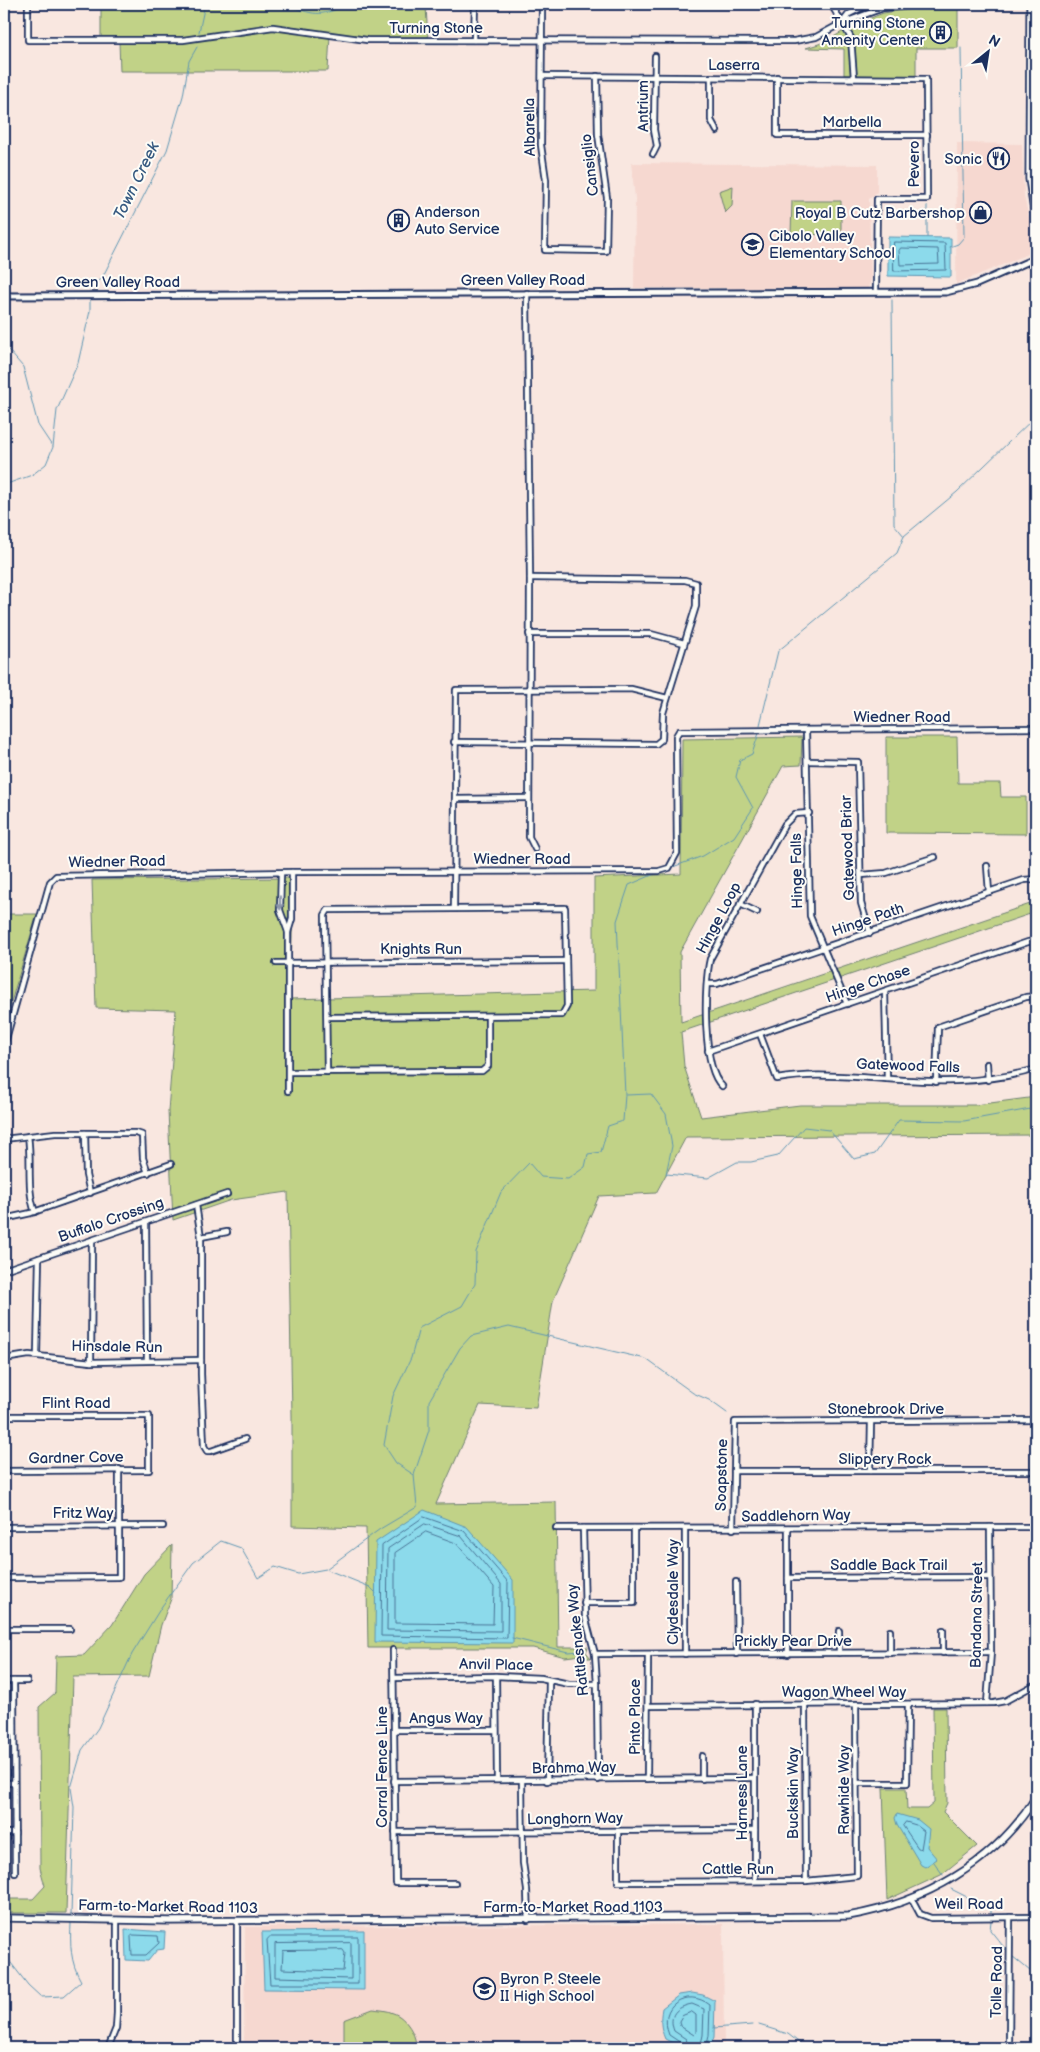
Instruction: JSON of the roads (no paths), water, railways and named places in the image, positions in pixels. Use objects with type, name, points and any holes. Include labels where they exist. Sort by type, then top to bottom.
[{"type":"main road","points":[[1030,4],[1029,176],[1036,223]]},
{"type":"main road","name":"Farm-to-Market Road 1103","points":[[4,1918],[237,1921],[835,1918],[860,1914],[912,1899],[954,1877],[993,1849],[1011,1830],[1036,1796]]},
{"type":"street","name":"Turning Stone","points":[[28,4],[28,40],[150,41],[183,40],[255,28],[288,27],[352,39],[794,41],[816,37],[842,23],[883,8],[931,4]]},
{"type":"street","points":[[474,4],[474,40]]},
{"type":"street","name":"Albarella","points":[[542,4],[541,145],[546,180],[545,250],[606,251]]},
{"type":"street","points":[[675,4],[779,4]]},
{"type":"street","points":[[831,4],[853,46],[854,78]]},
{"type":"street","name":"Turning Stone","points":[[842,23],[849,14],[868,4]]},
{"type":"street","name":"Antrium","points":[[654,154],[656,146],[654,130],[655,56]]},
{"type":"street","name":"Laserra","points":[[542,76],[926,79]]},
{"type":"street","name":"Cansiglio","points":[[597,76],[598,134],[607,198],[606,251]]},
{"type":"street","points":[[711,77],[710,120],[717,131]]},
{"type":"street","name":"Marbella","points":[[777,77],[777,134],[927,135]]},
{"type":"street","name":"Pevero","points":[[876,292],[877,199],[926,199],[926,79]]},
{"type":"street","name":"Green Valley Road","points":[[4,296],[946,292],[963,289],[1036,258]]},
{"type":"street","points":[[528,293],[530,578],[528,798],[529,837],[535,849]]},
{"type":"street","points":[[454,742],[656,744],[662,738],[662,713],[698,599],[697,585],[692,580],[530,578]]},
{"type":"street","points":[[529,634],[658,635],[684,644]]},
{"type":"street","points":[[454,907],[454,742],[456,690],[631,688],[667,698]]},
{"type":"street","name":"Wiedner Road","points":[[4,1046],[50,882],[56,876],[281,872],[664,870],[674,861],[678,847],[676,736],[679,731],[1036,728]]},
{"type":"street","name":"Hinge Falls","points":[[806,730],[810,916],[822,949],[847,1004]]},
{"type":"street","name":"Gatewood Briar","points":[[807,761],[858,762],[861,903],[870,932]]},
{"type":"street","points":[[455,799],[528,798]]},
{"type":"street","name":"Hinge Loop","points":[[722,1086],[713,1075],[708,1051],[710,959],[785,824],[796,814],[809,813]]},
{"type":"street","points":[[861,875],[886,873],[935,857]]},
{"type":"street","points":[[987,866],[989,892]]},
{"type":"street","points":[[281,872],[280,910],[288,932]]},
{"type":"street","points":[[288,1091],[290,1072],[288,932],[292,919],[292,872]]},
{"type":"street","name":"Hinge Path","points":[[708,984],[717,984],[1024,880],[1036,879]]},
{"type":"street","points":[[740,904],[757,912]]},
{"type":"street","points":[[327,1017],[562,1015],[567,1006],[565,908],[331,908],[325,915],[327,1072]]},
{"type":"street","name":"Hinge Chase","points":[[708,1051],[1028,942],[1036,941]]},
{"type":"street","name":"Knights Run","points":[[276,963],[566,961]]},
{"type":"street","points":[[885,991],[886,1079]]},
{"type":"street","points":[[936,1082],[938,1027],[1026,997],[1036,996]]},
{"type":"street","points":[[290,1072],[482,1071],[488,1066],[488,1016]]},
{"type":"street","name":"Gatewood Falls","points":[[760,1034],[777,1079],[815,1075],[936,1082],[988,1080],[1013,1076],[1036,1069]]},
{"type":"street","points":[[987,1064],[988,1080]]},
{"type":"street","points":[[85,1133],[86,1175],[90,1193]]},
{"type":"street","points":[[4,1139],[85,1133],[142,1135],[143,1158],[148,1173]]},
{"type":"street","points":[[28,1136],[31,1152],[30,1193],[35,1212]]},
{"type":"street","points":[[4,1219],[35,1212],[171,1164]]},
{"type":"street","name":"Buffalo Crossing","points":[[4,1270],[227,1194]]},
{"type":"street","points":[[196,1205],[201,1237],[203,1432],[207,1451],[245,1439]]},
{"type":"street","points":[[146,1222],[147,1360]]},
{"type":"street","points":[[201,1237],[227,1232]]},
{"type":"street","points":[[91,1362],[92,1240]]},
{"type":"street","points":[[37,1355],[39,1258]]},
{"type":"street","name":"Hinsdale Run","points":[[4,1359],[37,1355],[91,1362],[201,1360]]},
{"type":"street","name":"Flint Road","points":[[4,1416],[149,1416],[149,1470]]},
{"type":"street","name":"Stonebrook Drive","points":[[735,1422],[1036,1420]]},
{"type":"street","points":[[870,1471],[871,1421]]},
{"type":"street","name":"Soapstone","points":[[733,1529],[735,1422]]},
{"type":"street","points":[[4,1578],[119,1577],[119,1469]]},
{"type":"street","name":"Gardner Cove","points":[[4,1471],[149,1470]]},
{"type":"street","name":"Slippery Rock","points":[[734,1471],[1036,1471]]},
{"type":"street","name":"Fritz Way","points":[[4,1526],[163,1526]]},
{"type":"street","name":"Bandana Street","points":[[987,1703],[991,1652],[990,1527]]},
{"type":"street","name":"Saddlehorn Way","points":[[556,1528],[1036,1527]]},
{"type":"street","name":"Rattlesnake Way","points":[[583,1528],[585,1616],[595,1654],[598,1684],[598,1780]]},
{"type":"street","points":[[584,1603],[634,1603],[634,1528]]},
{"type":"street","points":[[788,1528],[788,1654]]},
{"type":"street","name":"Clydesdale Way","points":[[686,1529],[686,1654]]},
{"type":"street","name":"Saddle Back Trail","points":[[788,1578],[990,1577]]},
{"type":"street","points":[[736,1582],[737,1654]]},
{"type":"street","points":[[4,1629],[70,1629]]},
{"type":"street","points":[[943,1630],[943,1653]]},
{"type":"street","points":[[839,1631],[839,1653]]},
{"type":"street","points":[[890,1631],[890,1653]]},
{"type":"street","name":"Corral Fence Line","points":[[393,1650],[396,1883],[455,1883]]},
{"type":"street","name":"Prickly Pear Drive","points":[[595,1654],[991,1652]]},
{"type":"street","name":"Pinto Place","points":[[648,1655],[648,1779]]},
{"type":"street","points":[[496,1676],[497,1780]]},
{"type":"street","name":"Anvil Place","points":[[394,1678],[496,1676],[541,1678],[549,1682],[598,1684]]},
{"type":"street","points":[[14,1680],[15,1873]]},
{"type":"street","points":[[4,1681],[28,1681]]},
{"type":"street","points":[[547,1781],[549,1682]]},
{"type":"street","name":"Wagon Wheel Way","points":[[648,1706],[987,1703],[1004,1701],[1036,1684]]},
{"type":"street","name":"Harness Lane","points":[[755,1704],[755,1881]]},
{"type":"street","name":"Buckskin Way","points":[[805,1704],[806,1881]]},
{"type":"street","name":"Rawhide Way","points":[[856,1704],[857,1876]]},
{"type":"street","points":[[857,1783],[907,1783],[908,1704]]},
{"type":"street","name":"Angus Way","points":[[395,1730],[496,1730]]},
{"type":"street","points":[[4,1732],[14,1732]]},
{"type":"street","points":[[702,1756],[702,1779]]},
{"type":"street","name":"Brahma Way","points":[[394,1781],[754,1778]]},
{"type":"street","points":[[522,1781],[522,1863],[527,1890],[528,1920]]},
{"type":"street","points":[[4,1783],[14,1783]]},
{"type":"street","name":"Cattle Run","points":[[618,1830],[618,1882],[806,1881],[857,1876]]},
{"type":"street","name":"Longhorn Way","points":[[395,1832],[755,1830]]},
{"type":"street","points":[[4,1833],[14,1833]]},
{"type":"street","name":"Weil Road","points":[[912,1899],[917,1910],[925,1917],[1036,1917]]},
{"type":"street","name":"Tolle Road","points":[[1009,2048],[1010,1917]]},
{"type":"street","points":[[111,2047],[116,2028],[117,2013],[117,1920]]},
{"type":"street","points":[[237,1921],[237,2048]]},
{"type":"water","points":[[888,237],[951,238],[951,277],[888,276]]},
{"type":"water","points":[[424,1510],[467,1527],[513,1580],[513,1643],[375,1642],[376,1542]]},
{"type":"water","points":[[897,1814],[918,1820],[929,1829],[927,1847],[937,1859],[925,1867],[921,1865],[897,1825],[895,1818]]},
{"type":"water","points":[[125,1929],[165,1932],[164,1949],[157,1950],[148,1961],[126,1960]]},
{"type":"water","points":[[364,1931],[364,1990],[264,1989],[262,1932]]},
{"type":"water","points":[[692,1993],[703,1995],[715,2001],[714,2037],[710,2048],[682,2048],[665,2039],[663,2035],[661,2024],[662,2008],[679,1995]]},
{"type":"waterway","name":"Town Creek","points":[[199,32],[205,4]]},
{"type":"waterway","points":[[284,4],[310,13],[323,13],[349,4]]},
{"type":"waterway","name":"Town Creek","points":[[90,290],[102,278],[167,150],[183,96],[189,61],[197,47]]},
{"type":"waterway","points":[[950,247],[958,244],[964,237],[961,48]]},
{"type":"waterway","points":[[927,206],[927,237]]},
{"type":"waterway","name":"Town Creek","points":[[4,485],[32,475],[46,464],[53,447],[57,410],[78,363],[90,311],[90,298]]},
{"type":"waterway","points":[[892,300],[894,524],[904,536]]},
{"type":"waterway","points":[[4,345],[23,367],[38,425],[52,446]]},
{"type":"waterway","points":[[760,725],[778,651],[897,553],[904,536],[957,492],[1036,416]]},
{"type":"waterway","points":[[670,868],[703,856],[734,837],[753,808],[736,777],[740,760],[752,754],[759,733]]},
{"type":"waterway","points":[[71,1916],[74,1807],[71,1788],[82,1750],[98,1728],[132,1654],[162,1606],[193,1563],[221,1541],[241,1548],[258,1578],[275,1567],[298,1574],[326,1569],[380,1529],[417,1507],[414,1475],[396,1463],[384,1445],[393,1396],[411,1358],[419,1328],[462,1306],[475,1284],[476,1252],[501,1192],[529,1163],[541,1177],[568,1179],[585,1167],[588,1154],[601,1152],[608,1126],[623,1121],[625,1095],[617,921],[629,885],[657,873]]},
{"type":"waterway","points":[[626,1095],[651,1094],[666,1114],[672,1146],[666,1174],[708,1178],[737,1162],[751,1162],[778,1156],[804,1127],[829,1130],[854,1159],[875,1154],[899,1120],[964,1121],[1036,1108]]},
{"type":"waterway","points":[[414,1475],[429,1430],[429,1401],[460,1348],[471,1336],[509,1327],[646,1359],[693,1393],[709,1400],[727,1413]]},
{"type":"waterway","points":[[328,1570],[370,1587],[376,1593]]},
{"type":"waterway","points":[[512,1638],[568,1652],[582,1651]]},
{"type":"waterway","points":[[934,1862],[943,1875]]},
{"type":"waterway","points":[[951,1889],[991,1909],[991,1913]]},
{"type":"waterway","points":[[991,1921],[990,1930],[1007,1951]]},
{"type":"waterway","points":[[4,1954],[28,1985],[41,1997],[64,1996],[81,1981],[77,1974],[72,1953],[71,1923]]},
{"type":"waterway","points":[[1012,1956],[1036,1976]]},
{"type":"waterway","points":[[714,2028],[752,2025]]},
{"type":"waterway","points":[[759,2025],[788,2034],[806,2048]]},
{"type":"place","name":"Turning Stone Amenity Center","points":[[941,32]]},
{"type":"place","name":"Sonic","points":[[998,159]]},
{"type":"place","name":"Royal B Cutz Barbershop","points":[[981,213]]},
{"type":"place","name":"Anderson Auto Service","points":[[399,221]]},
{"type":"place","name":"Cibolo Valley Elementary School","points":[[753,245]]},
{"type":"place","name":"Byron P. Steele II High School","points":[[484,1988]]}]
